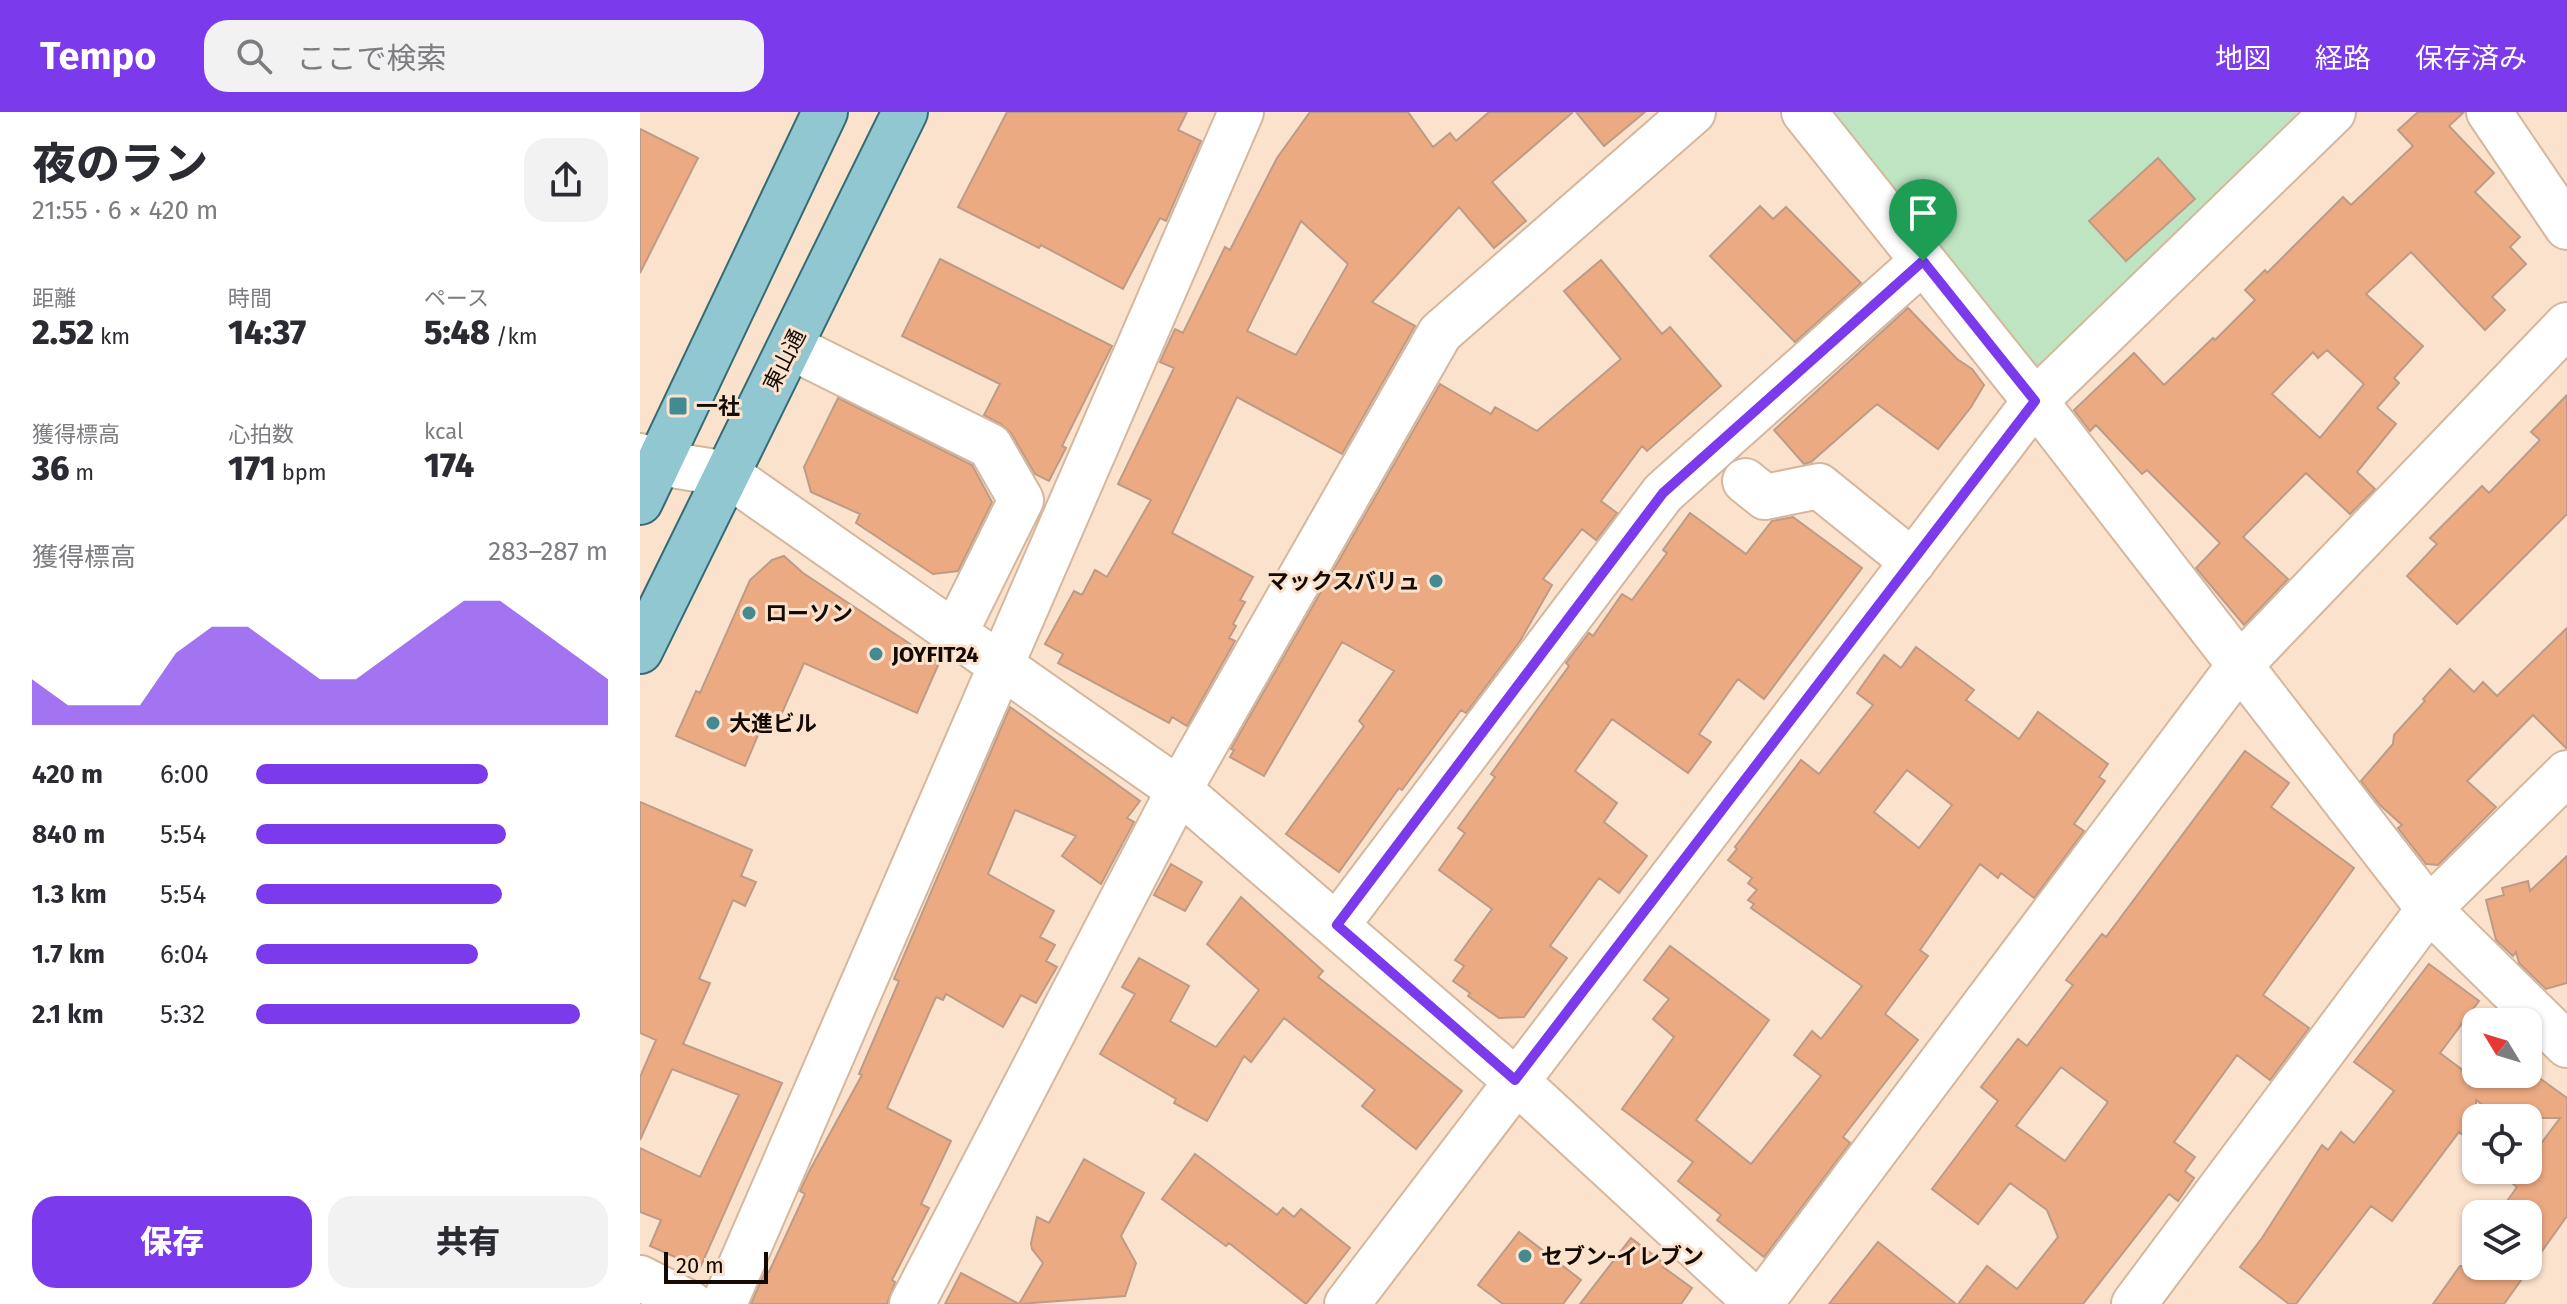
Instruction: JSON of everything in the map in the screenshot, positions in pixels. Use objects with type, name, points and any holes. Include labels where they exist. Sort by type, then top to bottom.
[{"type":"main road","points":[[640,502],[650,460],[825,112]]},
{"type":"main road","name":"東山通","points":[[640,651],[905,112]]},
{"type":"street","points":[[724,1304],[1241,112]]},
{"type":"street","points":[[912,1304],[1179,790],[1440,333],[1693,112]]},
{"type":"street","points":[[1804,112],[2035,401],[2429,909],[2567,1045]]},
{"type":"street","points":[[1347,1304],[2035,401],[2333,112]]},
{"type":"street","points":[[2489,112],[2567,227]]},
{"type":"street","points":[[1337,925],[1663,493],[1923,261]]},
{"type":"street","points":[[650,460],[727,474],[1179,790],[1515,1080],[1759,1304],[2239,666],[2567,325]]},
{"type":"street","points":[[791,347],[990,446],[1021,500],[955,633]]},
{"type":"street","points":[[1745,481],[1765,497],[1819,486],[1913,562]]},
{"type":"street","points":[[2134,1304],[2429,909],[2567,773]]},
{"type":"street","points":[[640,1278],[691,1304]]},
{"type":"green space","points":[[1826,112],[2300,112],[2039,368],[2024,366]]},
{"type":"building","points":[[1007,112],[1187,112],[1178,130],[1201,141],[1166,221],[1160,218],[1123,289],[1041,245],[1039,248],[958,207]]},
{"type":"building","points":[[1310,112],[1408,112],[1433,147],[1450,133],[1456,141],[1489,112],[1573,112],[1492,182],[1526,221],[1494,248],[1459,207],[1372,302],[1415,326],[1342,454],[1237,397],[1172,533],[1253,577],[1240,600],[1245,602],[1229,638],[1235,641],[1187,726],[1172,717],[1169,723],[1058,663],[1063,654],[1045,644],[1074,591],[1082,595],[1095,570],[1107,577],[1151,500],[1118,484],[1174,368],[1160,362],[1175,329],[1183,333],[1225,247],[1230,250],[1277,158]],"holes":[[[1301,221],[1348,264],[1296,355],[1247,331]]]},
{"type":"building","points":[[1576,112],[1645,112],[1604,146]]},
{"type":"building","points":[[2418,112],[2464,112],[2449,126],[2494,173],[2475,192],[2520,237],[2510,247],[2526,264],[2492,297],[2505,310],[2485,330],[2411,252],[2366,294],[2423,346],[2394,378],[2399,383],[2377,408],[2396,424],[2357,472],[2375,489],[2350,514],[2306,473],[2243,537],[2288,579],[2244,625],[2196,568],[2220,543],[2147,470],[2142,474],[2096,425],[2090,431],[2074,410],[2134,353],[2164,385],[2255,300],[2245,290],[2265,270],[2267,273],[2343,197],[2351,205],[2413,146],[2398,130]],"holes":[[[2327,350],[2364,384],[2320,438],[2272,394],[2313,352],[2318,358]]]},
{"type":"building","points":[[640,129],[698,158],[640,273]]},
{"type":"building","points":[[2158,158],[2195,199],[2126,261],[2089,221]]},
{"type":"building","points":[[1760,206],[1773,219],[1786,207],[1861,283],[1795,342],[1710,256]]},
{"type":"building","points":[[940,259],[1112,346],[1062,446],[1066,448],[1049,481],[1035,474],[1011,433],[984,415],[1000,384],[902,336]]},
{"type":"building","points":[[1601,260],[1662,334],[1670,327],[1721,386],[1647,451],[1642,446],[1601,501],[1617,513],[1596,540],[1582,529],[1543,579],[1552,585],[1520,641],[1466,713],[1461,710],[1402,790],[1399,788],[1339,872],[1286,834],[1364,726],[1359,721],[1394,671],[1342,642],[1264,776],[1230,757],[1234,750],[1231,749],[1440,384],[1491,414],[1495,407],[1537,431],[1621,359],[1564,291]]},
{"type":"building","points":[[1908,308],[1957,359],[1972,369],[1984,385],[1971,407],[1938,449],[1877,404],[1811,462],[1804,464],[1774,430]]},
{"type":"building","points":[[2567,395],[2567,514],[2457,624],[2407,576],[2437,544],[2430,538],[2482,486],[2489,493],[2540,440],[2531,432]]},
{"type":"building","points":[[838,398],[972,465],[992,502],[958,571],[933,574],[856,523],[860,514],[811,492],[804,467]]},
{"type":"building","points":[[1690,513],[1746,554],[1772,521],[1793,517],[1862,568],[1764,699],[1738,679],[1699,734],[1711,742],[1688,773],[1612,719],[1575,771],[1617,803],[1604,822],[1647,856],[1619,893],[1599,878],[1550,946],[1567,958],[1524,1017],[1499,1018],[1453,981],[1464,966],[1455,960],[1492,909],[1439,870],[1465,833],[1458,828],[1495,777],[1491,774],[1569,666],[1566,663],[1589,633],[1593,636],[1622,594],[1632,600],[1667,553],[1663,550]]},
{"type":"building","points":[[784,556],[803,573],[939,663],[917,713],[804,663],[778,722],[766,716],[745,766],[676,736],[696,691],[700,693],[750,580],[772,560]]},
{"type":"building","points":[[2567,628],[2567,749],[2533,715],[2467,781],[2496,807],[2438,865],[2426,864],[2398,828],[2402,825],[2380,805],[2361,781],[2393,744],[2394,735],[2450,669],[2474,692],[2483,682],[2497,696]]},
{"type":"building","points":[[1916,647],[1974,690],[1966,700],[2019,739],[2038,712],[2108,764],[2099,777],[2105,781],[2074,824],[2084,831],[2034,898],[2001,873],[1998,878],[1980,864],[1920,950],[1928,956],[1885,1014],[1918,1040],[1843,1137],[1850,1143],[1764,1257],[1717,1220],[1721,1215],[1678,1181],[1693,1162],[1622,1109],[1674,1037],[1653,1019],[1669,999],[1644,980],[1670,946],[1769,1020],[1696,1120],[1751,1164],[1821,1076],[1794,1055],[1812,1031],[1821,1039],[1862,986],[1751,908],[1754,904],[1748,900],[1757,890],[1748,883],[1752,878],[1728,860],[1801,760],[1819,774],[1873,705],[1857,693],[1884,655],[1901,668]],"holes":[[[1907,770],[1952,805],[1919,848],[1874,812]]]},
{"type":"building","points":[[1010,707],[1140,801],[1127,818],[1134,822],[1101,884],[1062,856],[1076,836],[1015,810],[988,874],[1054,911],[1040,937],[1055,945],[1046,961],[1057,967],[1036,1003],[1021,995],[1003,1027],[946,994],[943,1000],[936,997],[887,1108],[951,1141],[921,1204],[929,1208],[892,1280],[895,1282],[887,1304],[751,1304],[805,1194],[800,1191],[810,1170],[862,1075],[859,1074],[899,981],[894,979]]},
{"type":"building","points":[[2245,751],[2289,783],[2271,807],[2354,868],[2263,995],[2309,1028],[2270,1080],[2237,1055],[2174,1142],[2195,1157],[2185,1171],[2194,1178],[2178,1201],[2169,1194],[2083,1304],[1958,1304],[1987,1266],[2017,1289],[2058,1237],[2047,1210],[2010,1183],[1978,1224],[1932,1189],[1998,1101],[1981,1087],[2018,1039],[2027,1046],[2073,985],[2066,980],[2102,934],[2106,937]],"holes":[[[2061,1067],[2108,1102],[2065,1161],[2016,1126]]]},
{"type":"building","points":[[640,802],[752,850],[741,876],[756,882],[745,906],[733,900],[699,979],[710,983],[683,1044],[782,1083],[700,1268],[650,1246],[661,1220],[640,1212],[640,1148],[700,1177],[739,1095],[672,1069],[640,1140],[640,1077],[656,1040],[640,1033]]},
{"type":"building","points":[[2567,856],[2567,983],[2546,989],[2519,963],[2516,952],[2513,956],[2496,940],[2486,900],[2504,895],[2502,888],[2528,881],[2530,891]]},
{"type":"building","points":[[1171,864],[1202,882],[1185,911],[1154,895]]},
{"type":"building","points":[[1241,897],[1323,971],[1318,977],[1462,1091],[1416,1149],[1362,1106],[1375,1090],[1284,1018],[1251,1062],[1244,1056],[1207,1121],[1100,1054],[1135,994],[1122,987],[1139,958],[1189,986],[1170,1021],[1216,1047],[1259,990],[1207,944]]},
{"type":"building","points":[[2429,964],[2479,1001],[2474,1008],[2462,1008],[2462,1024],[2440,1053],[2462,1070],[2462,1088],[2542,1088],[2542,1080],[2567,1098],[2567,1216],[2542,1251],[2542,1200],[2508,1200],[2517,1187],[2513,1184],[2542,1184],[2542,1142],[2560,1118],[2542,1118],[2542,1104],[2481,1104],[2476,1100],[2476,1104],[2462,1104],[2462,1134],[2459,1132],[2392,1221],[2371,1206],[2296,1304],[2289,1304],[2240,1267],[2322,1145],[2328,1150],[2341,1132],[2354,1143],[2394,1091],[2354,1062]]},
{"type":"building","points":[[1195,1154],[1277,1215],[1283,1208],[1294,1217],[1301,1209],[1350,1248],[1306,1304],[1229,1243],[1226,1246],[1162,1199]]},
{"type":"building","points":[[1084,1159],[1144,1193],[1121,1236],[1136,1263],[1125,1296],[1019,1304],[1043,1263],[1031,1243],[1037,1217],[1049,1223]]},
{"type":"building","name":"セブン-イレブン","points":[[1519,1232],[1581,1280],[1563,1304],[1503,1304],[1478,1285]]},
{"type":"building","points":[[1631,1238],[1692,1288],[1681,1304],[1580,1304]]},
{"type":"building","points":[[1878,1242],[1956,1304],[1829,1304]]},
{"type":"building","points":[[2460,1266],[2462,1280],[2521,1280],[2504,1304],[2433,1304]]},
{"type":"building","points":[[961,1273],[1019,1304],[945,1304]]},
{"type":"place","name":"一社","points":[[678,406]]},
{"type":"place","name":"マックスバリュ","points":[[1436,581]]},
{"type":"place","name":"ローソン","points":[[749,613]]},
{"type":"place","name":"JOYFIT24","points":[[876,654]]},
{"type":"place","name":"大進ビル","points":[[713,723]]},
{"type":"place","name":"セブン-イレブン","points":[[1525,1256]]},
{"type":"route","points":[[1923,261],[2035,401],[1515,1080],[1337,925],[1663,493],[1923,261]]}]
